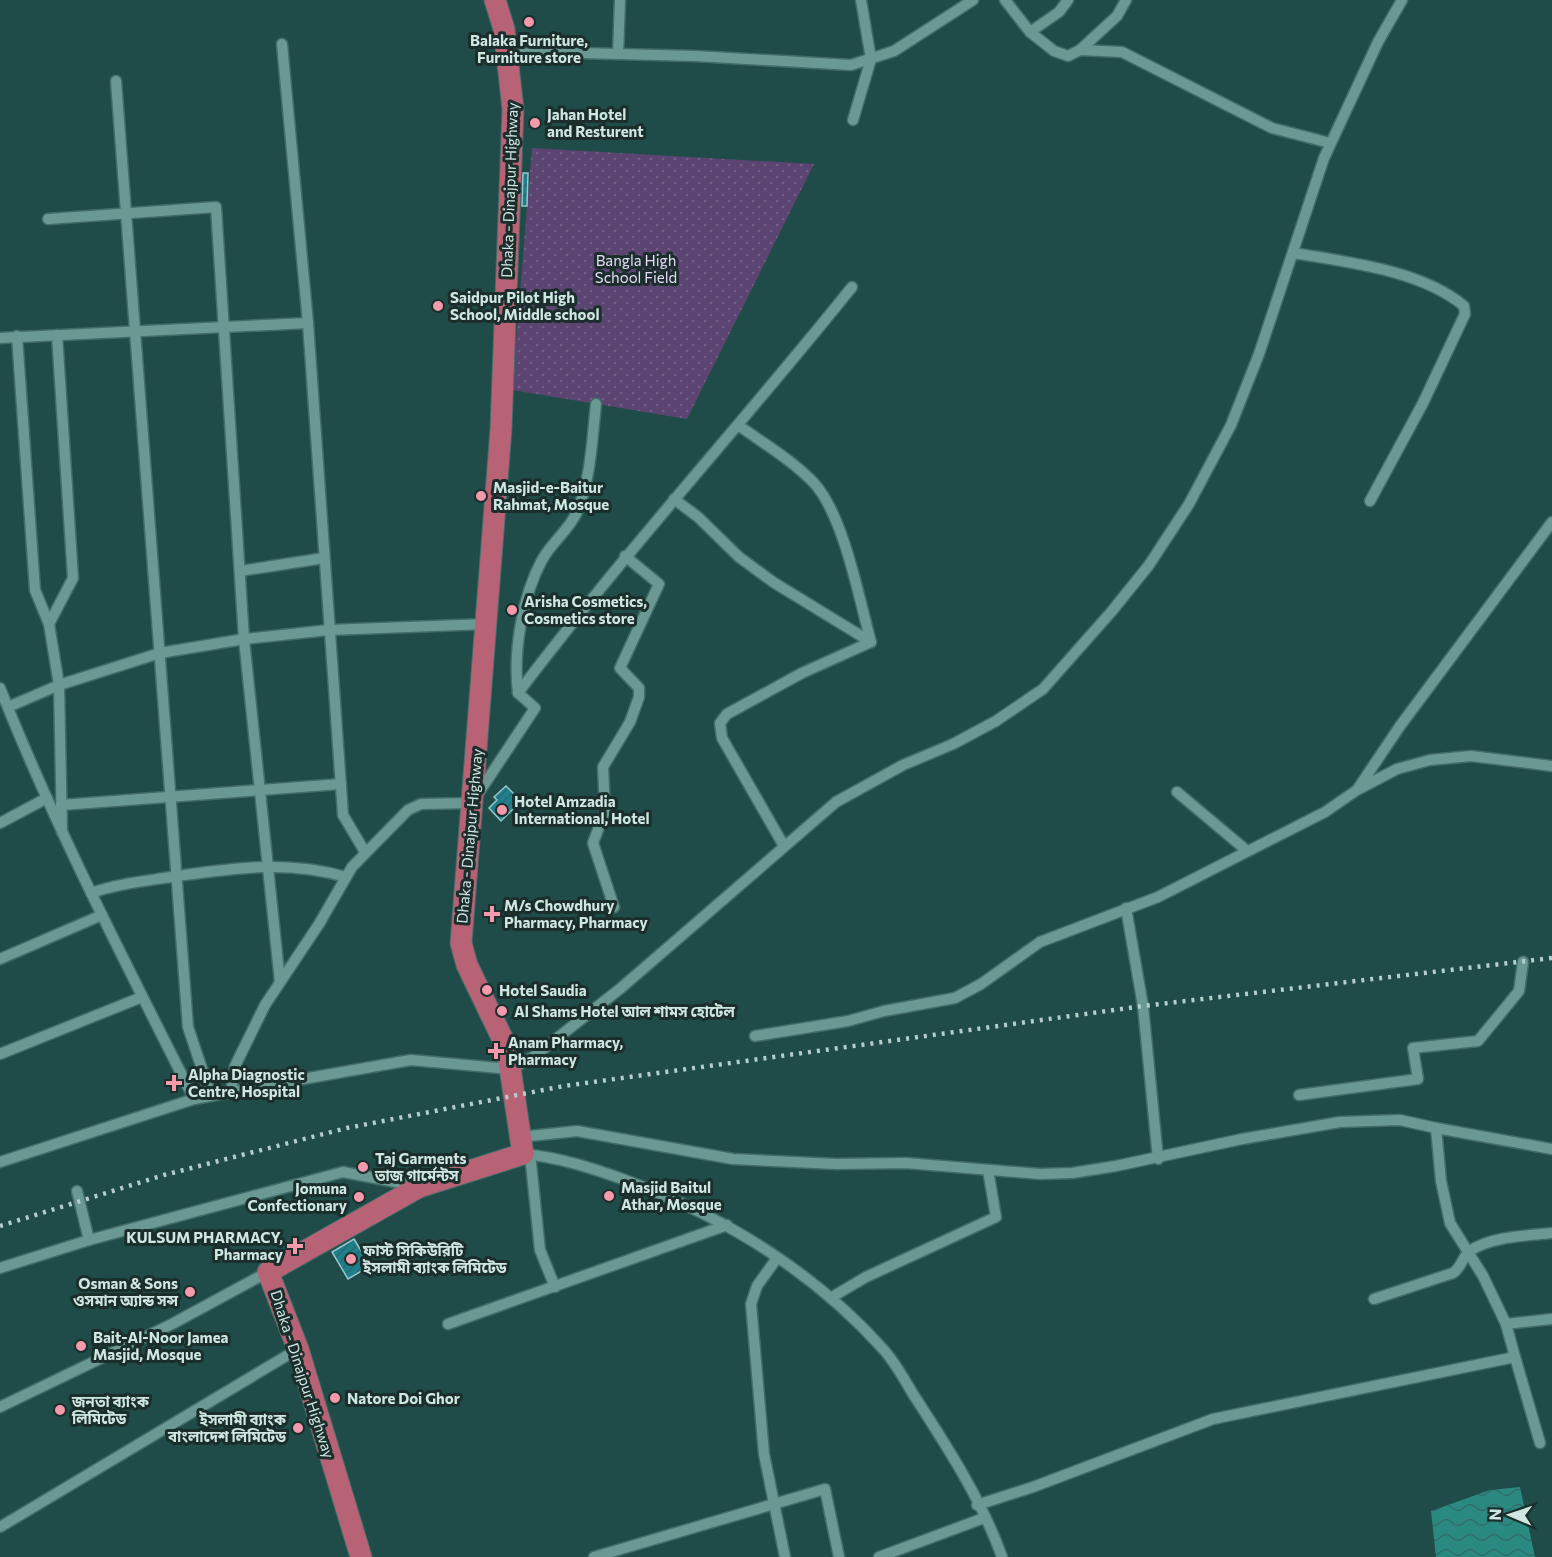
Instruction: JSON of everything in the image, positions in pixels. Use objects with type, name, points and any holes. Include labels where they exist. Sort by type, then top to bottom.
[{"type":"highway","name":"Dhaka - Dinajpur Highway","points":[[361,1557],[298,1349],[268,1272],[419,1187],[524,1148],[507,1048],[467,965],[461,943],[501,429],[513,133],[509,59],[504,29],[495,0]]},
{"type":"street","points":[[618,54],[620,0]]},
{"type":"street","points":[[853,120],[871,59],[861,0]]},
{"type":"street","points":[[509,59],[510,55],[542,52],[851,65],[894,51],[973,0]]},
{"type":"street","points":[[1005,0],[1030,32],[1054,51],[1068,56],[1080,50],[1117,16],[1126,0]]},
{"type":"street","points":[[1030,32],[1059,12],[1068,0]]},
{"type":"street","points":[[0,1162],[194,1100],[231,1092],[411,1060],[512,1069],[533,1057],[621,988],[836,801],[903,765],[953,744],[996,721],[1043,688],[1112,611],[1149,565],[1189,504],[1231,425],[1259,354],[1330,143],[1378,42],[1402,0]]},
{"type":"street","points":[[282,44],[308,323],[343,815],[365,852]]},
{"type":"street","points":[[1080,50],[1122,52],[1272,128],[1330,143]]},
{"type":"street","points":[[116,81],[188,1027],[211,1096]]},
{"type":"street","points":[[48,219],[216,207],[244,639],[280,982]]},
{"type":"street","points":[[1293,253],[1395,273],[1454,297],[1464,306],[1465,314],[1424,403],[1370,501]]},
{"type":"street","points":[[518,693],[625,556],[738,425],[852,287]]},
{"type":"street","points":[[0,338],[308,323]]},
{"type":"street","points":[[50,624],[73,578],[57,335]]},
{"type":"street","points":[[17,336],[36,590],[50,624],[59,685],[62,832]]},
{"type":"street","points":[[231,1092],[236,1066],[280,982],[319,924],[346,877],[365,852],[408,810],[414,807],[442,802],[472,803],[535,708],[518,693],[514,664],[519,631],[542,560],[577,513],[589,460],[596,404]]},
{"type":"street","points":[[738,425],[782,456],[815,484],[836,521],[871,642]]},
{"type":"street","points":[[674,499],[698,517],[739,557],[773,582],[871,642]]},
{"type":"street","points":[[1358,790],[1400,726],[1552,522]]},
{"type":"street","points":[[614,907],[593,843],[604,811],[603,767],[630,722],[639,697],[639,688],[620,668],[659,584],[625,556]]},
{"type":"street","points":[[240,571],[324,558]]},
{"type":"street","points":[[8,707],[59,685],[159,653],[244,639],[329,630],[487,624]]},
{"type":"street","points":[[784,846],[722,738],[720,723],[727,714],[802,673],[871,642]]},
{"type":"street","points":[[0,688],[62,832],[194,1100]]},
{"type":"street","points":[[755,1036],[848,1021],[884,1011],[955,998],[981,984],[1040,942],[1158,897],[1246,850],[1325,812],[1358,790],[1397,769],[1430,760],[1472,756],[1552,766]]},
{"type":"street","points":[[61,805],[341,784]]},
{"type":"street","points":[[1177,792],[1246,850]]},
{"type":"street","points":[[0,823],[47,798]]},
{"type":"street","points":[[91,893],[139,880],[268,866],[320,869],[346,877]]},
{"type":"street","points":[[1126,908],[1143,1006],[1158,1159]]},
{"type":"street","points":[[0,959],[102,915]]},
{"type":"street","points":[[1299,1095],[1418,1079],[1413,1048],[1478,1041],[1519,991],[1523,962]]},
{"type":"street","points":[[0,1054],[142,997]]},
{"type":"street","points":[[524,1148],[577,1131],[733,1159],[826,1164],[906,1163],[988,1170],[1072,1173],[1158,1159],[1242,1139],[1340,1122],[1400,1120],[1552,1149]]},
{"type":"street","points":[[1436,1128],[1450,1223],[1487,1284],[1506,1324],[1540,1443]]},
{"type":"street","points":[[524,1148],[598,1170],[678,1200],[727,1225],[832,1297],[885,1350],[922,1407],[984,1518],[1002,1557]]},
{"type":"street","points":[[524,1148],[540,1250],[555,1287]]},
{"type":"street","points":[[832,1297],[866,1277],[996,1217],[988,1170]]},
{"type":"street","points":[[0,1268],[89,1240],[343,1172],[394,1180],[419,1187]]},
{"type":"street","points":[[77,1191],[89,1240]]},
{"type":"street","points":[[448,1324],[727,1225]]},
{"type":"street","points":[[1374,1299],[1454,1273],[1460,1268],[1467,1253],[1492,1242],[1552,1233]]},
{"type":"street","points":[[777,1258],[757,1286],[751,1304],[764,1454],[785,1557]]},
{"type":"street","points":[[0,1407],[162,1328],[268,1272]]},
{"type":"street","points":[[1506,1324],[1552,1319]]},
{"type":"street","points":[[0,1527],[298,1349]]},
{"type":"street","points":[[977,1505],[1033,1487],[1213,1419],[1515,1357]]},
{"type":"street","points":[[594,1557],[825,1489],[839,1557]]},
{"type":"street","points":[[879,1557],[984,1518]]},
{"type":"green space","name":"Bangla High School Field","points":[[532,148],[814,164],[687,419],[512,390]]},
{"type":"water","points":[[1520,1487],[1535,1557],[1436,1557],[1431,1511],[1490,1490]]},
{"type":"building","points":[[523,173],[528,173],[527,206],[522,206]]},
{"type":"building","points":[[506,786],[521,801],[501,821],[489,808],[497,800],[494,797]]},
{"type":"building","name":"ফাস্ট সিকিউরিটি ইসলামী ব্যাংক লিমিটেড","points":[[354,1239],[370,1266],[348,1279],[332,1252]]},
{"type":"railway","points":[[0,1226],[164,1175],[347,1128],[564,1086],[1143,1006],[1552,958]]},
{"type":"place","name":"Balaka Furniture, Furniture store","points":[[529,22]]},
{"type":"place","name":"Jahan Hotel and Resturent","points":[[535,123]]},
{"type":"place","name":"Saidpur Pilot High School, Middle school","points":[[438,306]]},
{"type":"place","name":"Masjid-e-Baitur Rahmat, Mosque","points":[[481,496]]},
{"type":"place","name":"Arisha Cosmetics, Cosmetics store","points":[[512,610]]},
{"type":"place","name":"Hotel Amzadia International, Hotel","points":[[502,810]]},
{"type":"place","name":"M/s Chowdhury Pharmacy, Pharmacy","points":[[492,914]]},
{"type":"place","name":"Hotel Saudia","points":[[487,990]]},
{"type":"place","name":"Al Shams Hotel আল শামস হোটেল","points":[[502,1011]]},
{"type":"place","name":"Anam Pharmacy, Pharmacy","points":[[496,1051]]},
{"type":"place","name":"Alpha Diagnostic Centre, Hospital","points":[[174,1083]]},
{"type":"place","name":"Taj Garments তাজ গার্মেন্টস","points":[[363,1167]]},
{"type":"place","name":"Masjid Baitul Athar, Mosque","points":[[609,1196]]},
{"type":"place","name":"Jomuna Confectionary","points":[[359,1197]]},
{"type":"place","name":"KULSUM PHARMACY, Pharmacy","points":[[295,1246]]},
{"type":"place","name":"ফাস্ট সিকিউরিটি ইসলামী ব্যাংক লিমিটেড","points":[[351,1259]]},
{"type":"place","name":"Osman & Sons ওসমান অ্যান্ড সন্স","points":[[190,1292]]},
{"type":"place","name":"Bait-Al-Noor Jamea Masjid, Mosque","points":[[81,1346]]},
{"type":"place","name":"Natore Doi Ghor","points":[[335,1398]]},
{"type":"place","name":"জনতা ব্যাংক লিমিটেড","points":[[60,1410]]},
{"type":"place","name":"ইসলামী ব্যাংক বাংলাদেশ লিমিটেড","points":[[298,1428]]}]
